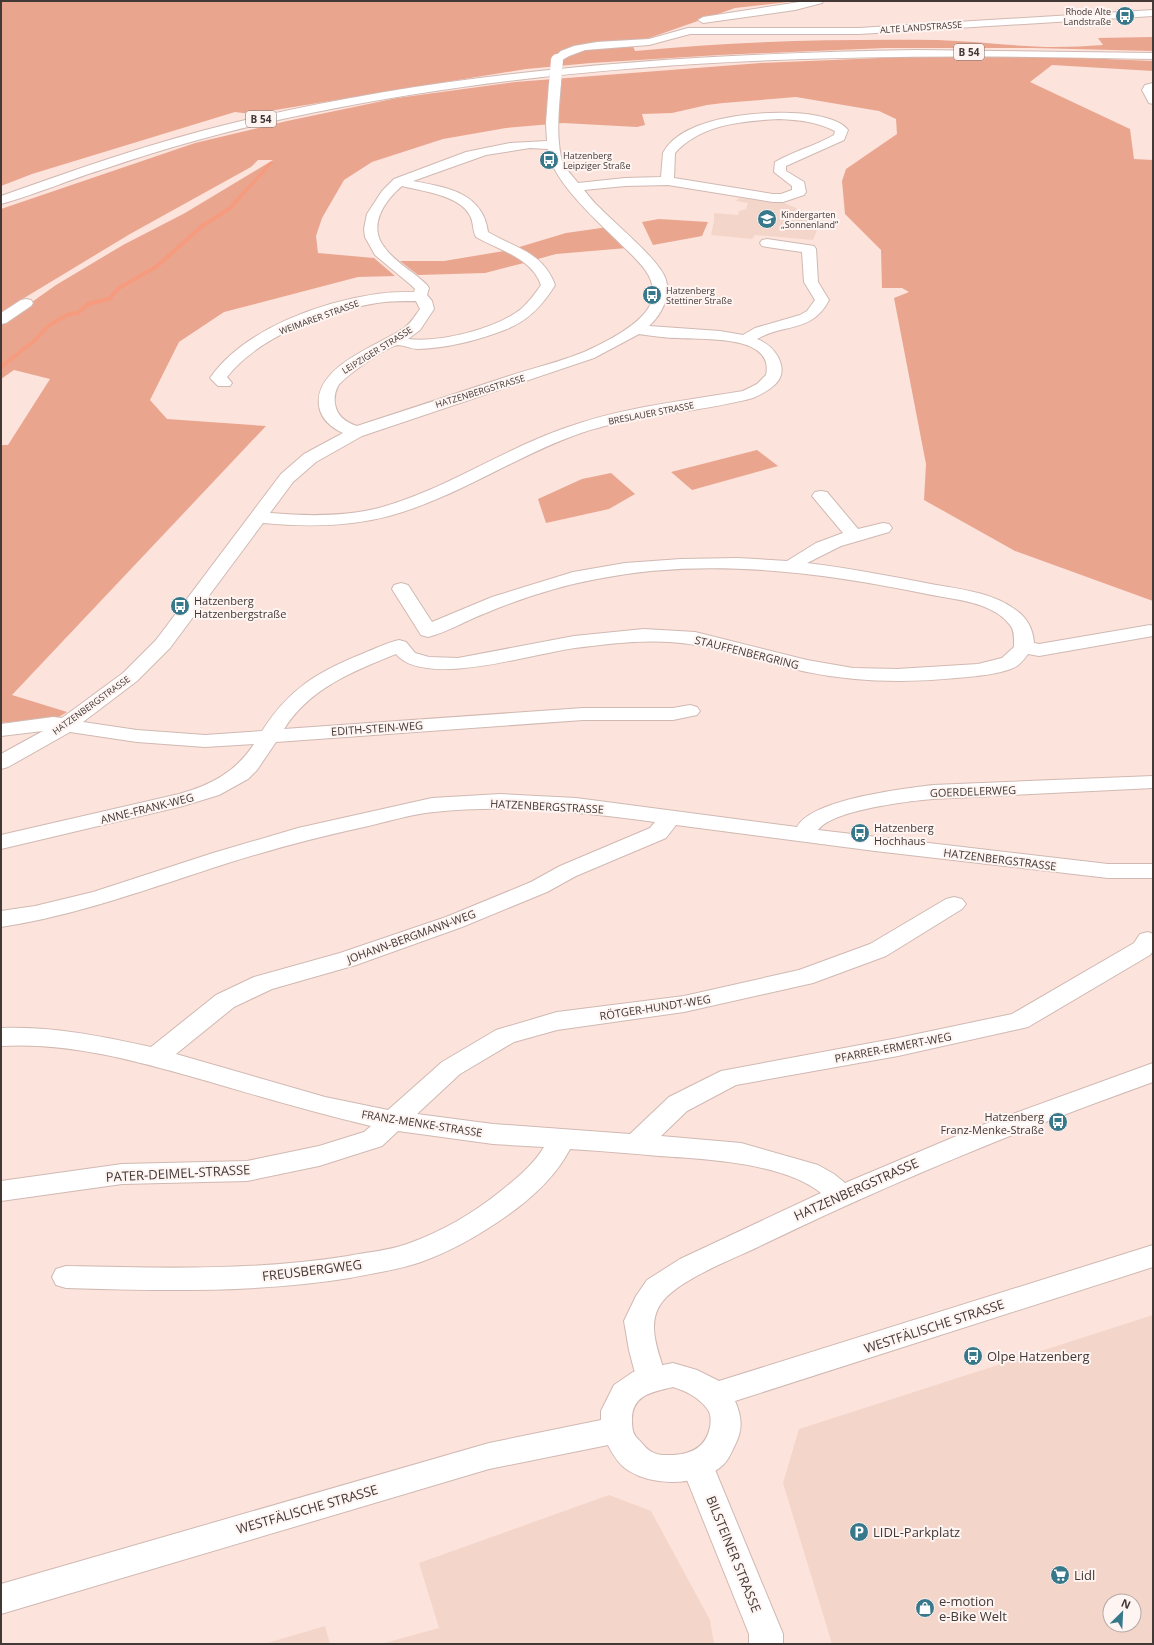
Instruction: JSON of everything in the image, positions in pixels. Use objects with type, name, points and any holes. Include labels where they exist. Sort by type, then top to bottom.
[{"type":"street","points":[[688,31],[685,28],[709,19],[795,7],[818,1]]},
{"type":"street","name":"ALTE LANDSTRASSE","points":[[688,31],[859,31],[1153,13]]},
{"type":"street","name":"HATZENBERGSTRASSE","points":[[1,763],[66,725],[130,678],[163,644],[287,478],[310,458],[356,432],[589,355],[637,329],[652,316],[659,300],[659,280],[650,265],[594,210],[563,173],[555,158],[552,123],[557,60],[565,53],[583,47],[643,43],[675,36],[688,31]]},
{"type":"street","name":"B 54","points":[[1,200],[144,152],[264,119],[384,95],[530,74],[705,61],[835,55],[1018,52],[1153,56]]},
{"type":"street","points":[[1153,86],[1149,87],[1148,90],[1153,100]]},
{"type":"street","points":[[574,187],[625,182],[668,181],[725,196],[782,198],[799,192],[799,185],[780,172],[780,165],[789,158],[826,146],[840,137],[842,130],[833,122],[798,116],[774,115],[726,121],[706,127],[679,140],[668,153],[668,181]]},
{"type":"street","name":"LEIPZIGER STRASSE","points":[[356,432],[340,426],[331,415],[325,404],[328,390],[340,373],[412,330],[427,309],[425,301],[420,296],[422,288],[414,279],[380,253],[372,239],[369,226],[384,195],[399,182],[448,162],[473,154],[522,145],[553,145]]},
{"type":"street","points":[[395,340],[415,344],[435,343],[460,338],[508,324],[525,313],[541,296],[548,285],[547,276],[539,266],[521,254],[494,242],[481,234],[482,226],[477,211],[464,200],[440,192],[399,182]]},
{"type":"street","points":[[746,339],[762,331],[784,327],[808,318],[820,307],[822,300],[811,282],[808,249],[767,243]]},
{"type":"street","name":"WEIMARER STRASSE","points":[[224,384],[218,378],[223,369],[234,359],[267,336],[289,325],[354,303],[378,298],[420,296]]},
{"type":"street","points":[[1,320],[26,303]]},
{"type":"street","name":"BRESLAUER STRASSE","points":[[258,517],[314,520],[338,519],[383,512],[402,506],[480,472],[552,438],[621,417],[747,395],[762,388],[773,378],[775,368],[772,357],[763,347],[746,339],[637,329]]},
{"type":"street","points":[[821,496],[853,534]]},
{"type":"street","points":[[791,566],[807,554],[853,534],[883,528]]},
{"type":"street","points":[[270,735],[294,701],[314,686],[339,672],[399,646],[460,615],[574,578],[622,570],[674,565],[728,563],[791,566],[852,574],[976,598],[996,606],[1016,619],[1024,632],[1024,648],[1039,650],[1150,631]]},
{"type":"street","points":[[401,589],[428,631]]},
{"type":"street","name":"STAUFFENBERGRING","points":[[399,646],[408,657],[428,663],[458,664],[574,642],[644,635],[695,638],[807,666],[853,674],[897,675],[979,670],[1009,662],[1024,648]]},
{"type":"street","name":"EDITH-STEIN-WEG","points":[[1,730],[53,723],[137,736],[205,741],[270,735],[583,714],[673,714],[690,711]]},
{"type":"street","name":"ANNE-FRANK-WEG","points":[[1,842],[114,817],[213,790],[230,782],[248,768],[270,735]]},
{"type":"street","name":"GOERDELERWEG","points":[[805,834],[810,824],[818,818],[846,807],[904,795],[933,792],[1036,789],[1153,782]]},
{"type":"street","name":"HATZENBERGSTRASSE","points":[[1,919],[35,914],[98,898],[221,858],[306,833],[432,805],[500,802],[576,805],[875,844],[1100,870],[1153,871]]},
{"type":"street","name":"JOHANN-BERGMANN-WEG","points":[[155,1057],[225,1001],[263,983],[356,956],[454,922],[539,887],[568,872],[658,833],[666,823],[667,817]]},
{"type":"street","name":"RÖTGER-HUNDT-WEG","points":[[393,1121],[451,1068],[505,1036],[557,1021],[684,1004],[804,977],[878,950],[954,904]]},
{"type":"street","name":"PFARRER-ERMERT-WEG","points":[[636,1144],[678,1104],[730,1077],[898,1047],[1019,1021],[1142,949],[1148,940]]},
{"type":"street","name":"FRANZ-MENKE-STRASSE","points":[[1,1037],[20,1036],[88,1042],[155,1057],[325,1106],[393,1121],[493,1134],[741,1153],[808,1172],[824,1181],[841,1195]]},
{"type":"street","name":"HATZENBERGSTRASSE","points":[[652,1377],[643,1347],[639,1320],[651,1294],[674,1276],[841,1195],[920,1160],[1005,1126],[1153,1072]]},
{"type":"street","name":"PATER-DEIMEL-STRASSE","points":[[1,1191],[122,1174],[247,1171],[319,1156],[373,1139],[393,1121]]},
{"type":"street","name":"FREUSBERGWEG","points":[[66,1277],[159,1280],[238,1278],[331,1270],[411,1254],[466,1229],[525,1188],[551,1159],[562,1139]]},
{"type":"street","name":"WESTFÄLISCHE STRASSE","points":[[715,1395],[1153,1256]]},
{"type":"street","points":[[673,1375],[689,1378],[703,1385],[715,1395],[724,1409],[727,1426],[723,1442],[712,1455],[697,1465],[681,1469],[669,1469],[647,1464],[632,1456],[622,1444],[616,1430],[615,1416],[619,1402],[628,1390],[641,1381],[652,1377],[673,1375]]},
{"type":"street","name":"WESTFÄLISCHE STRASSE","points":[[1,1599],[489,1456],[616,1430]]},
{"type":"street","name":"BILSTEINER STRASSE","points":[[697,1465],[766,1634],[766,1644]]},
{"type":"shaded area","points":[[1,1],[797,1],[735,8],[632,44],[635,51],[786,41],[861,40],[937,40],[1061,47],[1103,45],[1098,38],[1153,37],[1153,51],[1033,48],[885,48],[719,55],[591,63],[526,69],[251,114],[235,112],[32,174],[1,186]]},
{"type":"shaded area","points":[[1013,55],[1153,61],[1153,71],[1052,65],[1030,82],[1130,129],[1134,159],[1153,160],[1153,601],[1015,551],[924,500],[926,464],[894,298],[909,292],[902,288],[882,288],[881,250],[845,214],[842,181],[846,169],[897,134],[896,119],[879,111],[796,97],[723,103],[672,113],[642,114],[645,125],[637,127],[563,123],[506,128],[443,139],[372,162],[344,180],[322,218],[316,236],[318,253],[374,258],[395,276],[358,277],[224,312],[179,342],[150,400],[167,419],[266,426],[12,695],[67,712],[59,717],[1,723],[1,445],[8,445],[50,379],[14,370],[1,379],[1,324],[56,285],[123,245],[185,213],[273,160],[258,160],[251,167],[130,234],[1,312],[1,209],[195,143],[287,121],[397,98],[515,82],[761,63],[903,57]]},
{"type":"shaded area","name":"Kindergarten „Sonnenland“","points":[[739,198],[782,202],[819,218],[817,230],[813,240],[755,235],[752,239],[711,235],[714,213],[738,215],[739,211],[746,209],[748,203],[736,201]]},
{"type":"shaded area","points":[[659,219],[708,222],[702,236],[653,245],[642,222]]},
{"type":"shaded area","points":[[608,227],[627,248],[556,254],[538,259],[516,248],[566,233]]},
{"type":"shaded area","points":[[504,251],[528,262],[485,273],[418,275],[400,261],[444,261]]},
{"type":"shaded area","points":[[757,450],[778,466],[692,490],[671,472]]},
{"type":"shaded area","points":[[611,473],[635,494],[609,509],[546,523],[538,499],[582,479]]},
{"type":"shaded area","points":[[1153,1315],[1153,1644],[832,1644],[783,1483],[799,1429]]},
{"type":"shaded area","points":[[609,1495],[651,1511],[710,1620],[714,1644],[381,1644],[439,1628],[419,1563]]},
{"type":"shaded area","points":[[325,1626],[330,1644],[264,1644]]},
{"type":"waterway","points":[[241,196],[271,163]]},
{"type":"waterway","points":[[1,367],[34,341],[48,326],[69,314],[78,313],[88,304],[109,299],[119,288],[156,267],[202,226],[229,209],[242,195]]},
{"type":"place","name":"Rhode Alte Landstraße","points":[[1125,16]]},
{"type":"place","name":"Hatzenberg Leipziger Straße","points":[[549,160]]},
{"type":"place","name":"Kindergarten „Sonnenland“","points":[[767,219]]},
{"type":"place","name":"Hatzenberg Stettiner Straße","points":[[652,295]]},
{"type":"place","name":"Hatzenberg Hatzenbergstraße","points":[[180,606]]},
{"type":"place","name":"Hatzenberg Hochhaus","points":[[860,833]]},
{"type":"place","name":"Hatzenberg Franz-Menke-Straße","points":[[1058,1122]]},
{"type":"place","name":"Olpe Hatzenberg","points":[[973,1356]]},
{"type":"place","name":"LIDL-Parkplatz","points":[[859,1532]]},
{"type":"place","name":"Lidl","points":[[1060,1575]]},
{"type":"place","name":"e-motion e-Bike Welt","points":[[925,1608]]}]
